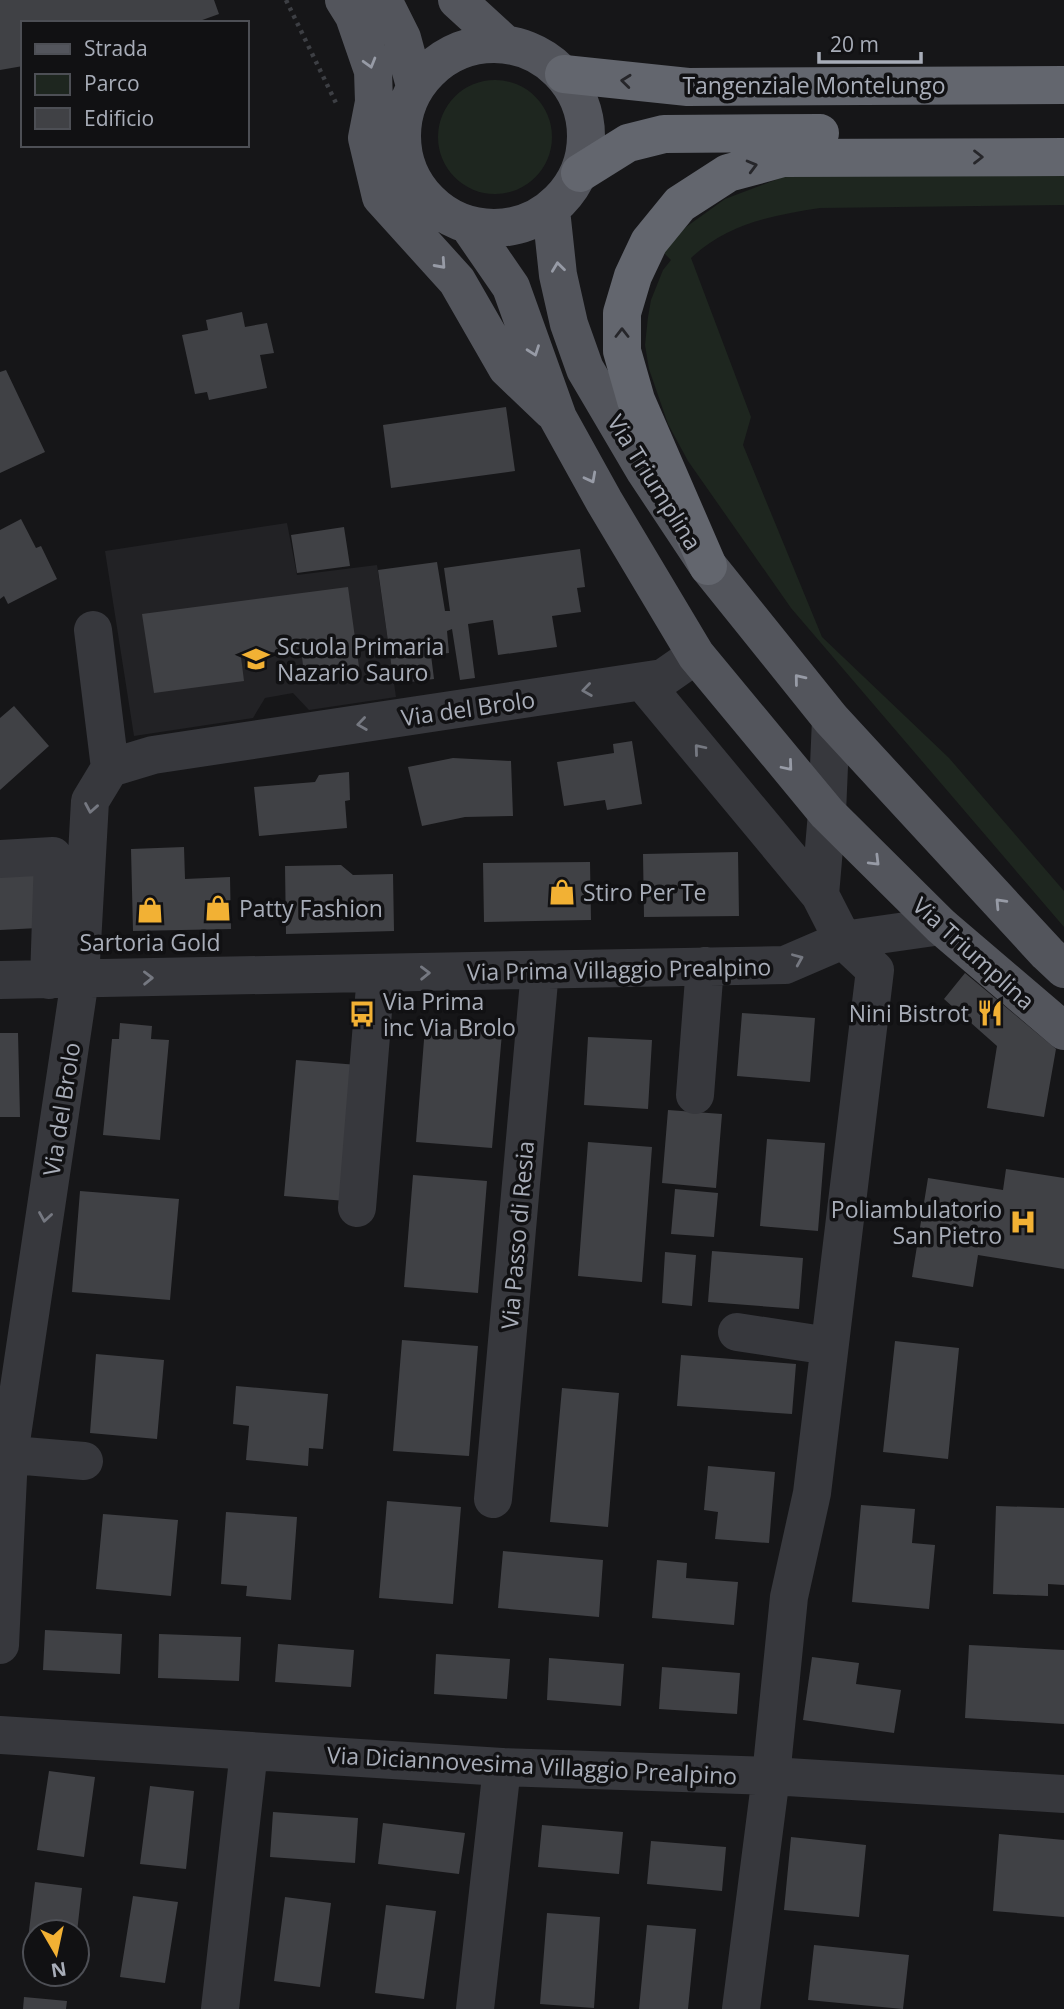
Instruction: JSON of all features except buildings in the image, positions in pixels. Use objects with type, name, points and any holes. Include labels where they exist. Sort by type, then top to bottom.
[{"type":"highway","name":"Tangenziale Montelungo","points":[[564,74],[688,87],[1064,85]]},
{"type":"highway","name":"Tangenziale Montelungo","points":[[580,173],[628,143],[664,134],[1064,131]]},
{"type":"highway","points":[[708,566],[636,400],[622,351],[622,313],[633,276],[649,242],[680,204],[728,173],[783,158],[1064,157]]},
{"type":"main road","name":"Via Triumplina","points":[[344,0],[354,16],[373,71],[374,102],[367,138],[381,197],[457,281],[507,368],[558,418]]},
{"type":"main road","points":[[383,0],[402,38],[415,86]]},
{"type":"main road","name":"Via Triumplina","points":[[457,0],[504,43]]},
{"type":"main road","name":"Via Triumplina","points":[[504,43],[537,53],[564,74],[582,104],[587,139],[580,173],[568,194],[551,210],[526,223],[498,229],[469,226],[439,211],[415,185],[402,153],[402,118],[415,86],[439,61],[470,46],[504,43]]},
{"type":"main road","name":"Via Triumplina","points":[[551,210],[558,275],[569,324],[585,369],[645,471],[708,566],[831,719],[1064,969]]},
{"type":"main road","name":"Via Triumplina","points":[[469,226],[511,287],[558,418],[604,502],[696,655],[827,813],[941,926],[1064,1031]]},
{"type":"street","points":[[93,630],[110,768]]},
{"type":"street","name":"Via del Brolo","points":[[0,1645],[5,1454],[90,802],[110,768],[153,755],[643,682],[663,678],[696,655]]},
{"type":"street","points":[[643,682],[820,895],[844,940],[875,970],[812,1493],[789,1597],[771,1776],[741,2009]]},
{"type":"street","points":[[820,895],[831,719]]},
{"type":"street","points":[[0,859],[53,856],[65,980]]},
{"type":"street","name":"Via Prima Villaggio Prealpino","points":[[0,980],[785,965],[844,940],[941,926]]},
{"type":"street","points":[[695,1095],[705,967]]},
{"type":"street","name":"Via Passo di Resia","points":[[493,1499],[540,970]]},
{"type":"street","points":[[357,1208],[376,974]]},
{"type":"street","points":[[737,1332],[829,1346]]},
{"type":"street","points":[[5,1454],[84,1461]]},
{"type":"street","name":"Via Diciannovesima Villaggio Prealpino","points":[[0,1735],[502,1767],[771,1776],[1064,1794]]},
{"type":"street","points":[[220,2009],[249,1751]]},
{"type":"street","points":[[475,2009],[502,1767]]},
{"type":"shaded area","name":"Scuola Primaria Nazario Sauro","points":[[287,523],[297,575],[377,565],[396,697],[309,710],[293,693],[265,698],[253,718],[134,736],[105,551]]},
{"type":"green space","points":[[495,80],[517,84],[535,97],[548,115],[552,137],[548,159],[535,177],[517,190],[495,194],[473,190],[455,177],[442,159],[438,137],[442,115],[455,97],[473,84]]},
{"type":"green space","points":[[1064,172],[1064,205],[820,208],[768,218],[735,229],[705,246],[691,258],[751,417],[743,445],[822,637],[949,758],[1064,891],[1064,927],[791,608],[688,461],[668,424],[649,369],[645,345],[651,300],[663,270],[671,260],[663,252],[686,227],[725,199],[791,174]]},
{"type":"place","name":"Scuola Primaria Nazario Sauro","points":[[256,659]]},
{"type":"place","name":"Stiro Per Te","points":[[562,892]]},
{"type":"place","name":"Patty Fashion","points":[[218,908]]},
{"type":"place","name":"Sartoria Gold","points":[[150,910]]},
{"type":"place","name":"Nini Bistrot","points":[[990,1013]]},
{"type":"place","name":"Via Prima inc Via Brolo","points":[[362,1014]]},
{"type":"place","name":"Poliambulatorio San Pietro","points":[[1023,1222]]}]
